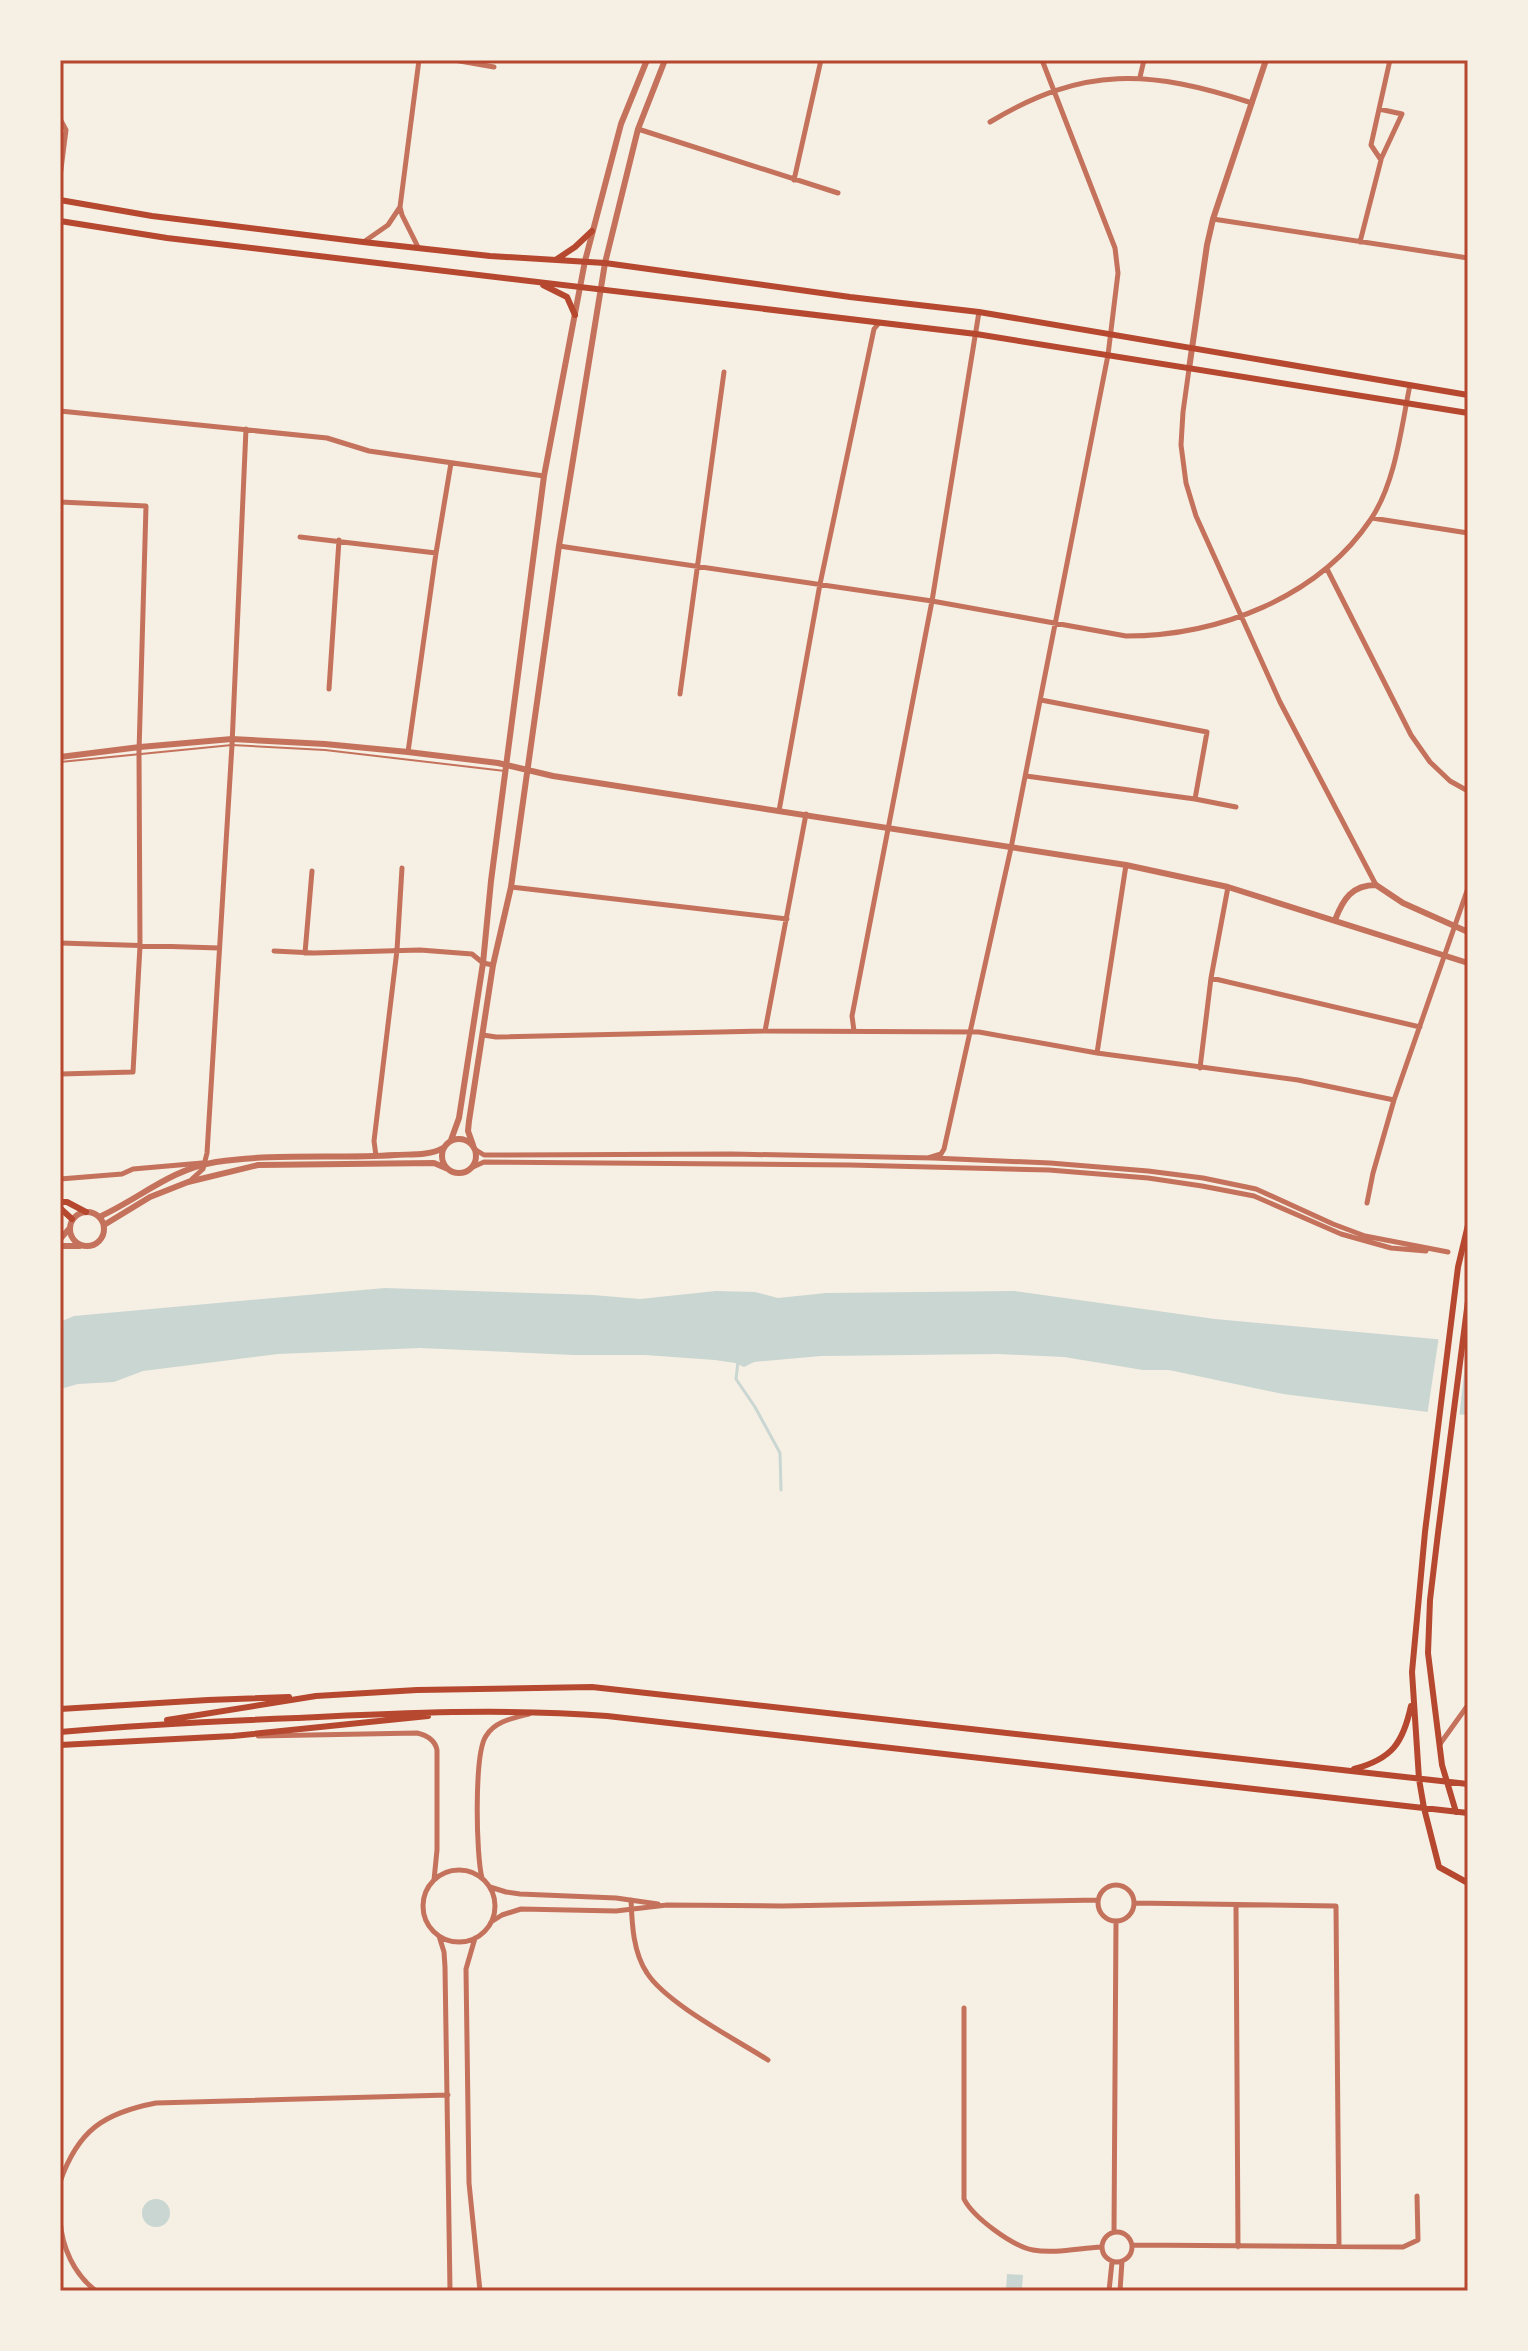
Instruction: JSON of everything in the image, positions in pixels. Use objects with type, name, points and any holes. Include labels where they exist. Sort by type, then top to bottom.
[{"type":"main road","points":[[60,200],[152,216],[363,242],[490,256],[605,263],[979,312],[1468,395]]},
{"type":"main road","points":[[60,221],[167,238],[976,334],[1468,413]]},
{"type":"main road","points":[[556,259],[592,231]]},
{"type":"main road","points":[[532,281],[567,297],[575,315]]},
{"type":"main road","points":[[60,1202],[67,1202],[86,1212]]},
{"type":"main road","points":[[60,1208],[72,1219]]},
{"type":"main road","points":[[1468,1225],[1458,1267],[1425,1532],[1412,1672],[1419,1779],[1439,1867],[1468,1883]]},
{"type":"main road","points":[[1456,1812],[1446,1781],[1428,1653],[1430,1600],[1468,1301]]},
{"type":"main road","points":[[60,1709],[417,1690],[592,1687],[1468,1784]]},
{"type":"main road","points":[[136,1725],[316,1696]]},
{"type":"main road","points":[[1350,1771],[1379,1760],[1394,1748],[1406,1729],[1412,1698]]},
{"type":"main road","points":[[60,1745],[233,1736],[487,1711]]},
{"type":"main road","points":[[64,1731],[136,1725],[541,1711],[639,1719],[1468,1813]]},
{"type":"street","points":[[418,247],[400,207],[419,60]]},
{"type":"street","points":[[454,60],[494,67]]},
{"type":"street","points":[[60,1179],[261,1158],[430,1153],[443,1148],[451,1140],[459,1118],[483,963],[544,476],[592,231],[621,124],[647,60]]},
{"type":"street","points":[[473,1167],[477,1156],[468,1131],[469,1121],[493,965],[511,887],[559,546],[605,263],[638,129],[665,60]]},
{"type":"street","points":[[794,180],[821,60]]},
{"type":"street","points":[[963,1169],[951,1164],[944,1149],[1057,623],[1108,355],[1118,273],[1115,248],[1042,60]]},
{"type":"street","points":[[1140,77],[1144,60]]},
{"type":"street","points":[[1266,60],[1207,245],[1183,412],[1181,445],[1186,483],[1196,516],[1280,702],[1376,885],[1403,903],[1468,932]]},
{"type":"street","points":[[1381,160],[1371,145],[1390,60]]},
{"type":"street","points":[[990,122],[1030,99],[1097,79],[1140,77],[1177,82],[1252,103]]},
{"type":"street","points":[[1360,242],[1381,160],[1402,114],[1379,109]]},
{"type":"street","points":[[60,119],[66,130],[60,177]]},
{"type":"street","points":[[638,129],[838,193]]},
{"type":"street","points":[[363,242],[388,225],[400,207]]},
{"type":"street","points":[[1213,219],[1468,258]]},
{"type":"street","points":[[854,1031],[852,1016],[932,601],[979,312]]},
{"type":"street","points":[[779,811],[820,584],[874,329],[880,323]]},
{"type":"street","points":[[680,694],[724,372]]},
{"type":"street","points":[[559,546],[932,601],[1126,636],[1158,636],[1242,615],[1306,584],[1327,569],[1372,518],[1389,479],[1410,385]]},
{"type":"street","points":[[60,411],[327,438],[369,451],[544,476]]},
{"type":"street","points":[[188,1182],[198,1175],[205,1164],[232,742],[246,429]]},
{"type":"street","points":[[408,752],[451,463]]},
{"type":"street","points":[[60,502],[146,506],[140,750],[140,946],[133,1072],[61,1074]]},
{"type":"street","points":[[1372,518],[1468,533]]},
{"type":"street","points":[[300,537],[436,553]]},
{"type":"street","points":[[329,689],[339,540]]},
{"type":"street","points":[[1327,569],[1411,735],[1430,762],[1450,781],[1468,791]]},
{"type":"street","points":[[1041,700],[1207,732],[1195,799]]},
{"type":"street","points":[[60,759],[232,742],[325,744],[408,752],[1126,865],[1228,887],[1468,963]]},
{"type":"street","points":[[1026,776],[1236,807]]},
{"type":"street","points":[[765,1031],[806,814]]},
{"type":"street","points":[[1097,1053],[1126,865]]},
{"type":"street","points":[[376,1156],[374,1141],[397,950],[402,868]]},
{"type":"street","points":[[305,953],[312,871]]},
{"type":"street","points":[[1335,920],[1342,901],[1356,888],[1376,885]]},
{"type":"street","points":[[511,887],[787,919]]},
{"type":"street","points":[[1200,1068],[1211,978],[1228,887]]},
{"type":"street","points":[[1367,1203],[1394,1100],[1468,888]]},
{"type":"street","points":[[60,943],[219,948]]},
{"type":"street","points":[[274,951],[397,950],[472,954],[483,963],[493,965]]},
{"type":"street","points":[[1211,978],[1420,1027]]},
{"type":"street","points":[[483,1035],[969,1031],[1097,1053],[1298,1080],[1394,1100]]},
{"type":"street","points":[[60,1046],[60,1134]]},
{"type":"street","points":[[451,1140],[463,1139],[484,1155],[732,1154],[928,1158],[1050,1163],[1203,1178],[1256,1189],[1365,1236],[1439,1251]]},
{"type":"street","points":[[443,1148],[442,1160],[448,1169]]},
{"type":"street","points":[[928,1158],[944,1149]]},
{"type":"street","points":[[104,1225],[150,1197],[188,1182],[258,1165],[434,1163],[458,1174],[484,1162],[703,1162],[1049,1170],[1148,1178],[1262,1199],[1364,1242],[1391,1248],[1448,1252]]},
{"type":"street","points":[[99,1217],[176,1174],[205,1164]]},
{"type":"street","points":[[60,1239],[76,1215],[86,1212],[99,1217],[104,1225],[103,1236],[96,1244],[60,1246]]},
{"type":"street","points":[[69,1229],[73,1240],[81,1246]]},
{"type":"street","points":[[1440,1744],[1468,1705]]},
{"type":"street","points":[[233,1736],[417,1733],[428,1737],[437,1750],[437,1850],[434,1880],[424,1899],[423,1909],[431,1929],[439,1936],[457,1942],[475,1938],[484,1932],[491,1922],[495,1904],[479,1866],[479,1764],[483,1740],[497,1724],[541,1711]]},
{"type":"street","points":[[434,1880],[442,1874],[463,1870],[483,1879]]},
{"type":"street","points":[[489,1886],[520,1894],[667,1905]]},
{"type":"street","points":[[1120,1886],[1130,1892],[1134,1903],[1127,1917],[1116,1921],[1105,1917],[1098,1900],[1104,1890],[1120,1886]]},
{"type":"street","points":[[574,1896],[574,1910]]},
{"type":"street","points":[[631,1900],[632,1927],[638,1954],[646,1972],[661,1990],[768,2060]]},
{"type":"street","points":[[491,1922],[521,1909],[616,1911],[667,1905],[1098,1900]]},
{"type":"street","points":[[1134,1903],[1336,1906],[1339,2246]]},
{"type":"street","points":[[1236,1906],[1238,2247]]},
{"type":"street","points":[[1114,2231],[1116,1921]]},
{"type":"street","points":[[439,1936],[445,1967],[450,2291]]},
{"type":"street","points":[[475,1938],[466,1969],[469,2183],[480,2291]]},
{"type":"street","points":[[964,2008],[964,2199],[968,2207],[977,2218],[1033,2250],[1101,2247]]},
{"type":"street","points":[[60,2182],[79,2142],[93,2127],[130,2108],[156,2103],[448,2095]]},
{"type":"street","points":[[1132,2245],[1403,2247],[1418,2240],[1417,2196]]},
{"type":"street","points":[[60,2220],[65,2248],[74,2267],[85,2283],[96,2291]]},
{"type":"street","points":[[1114,2231],[1124,2233],[1132,2245],[1130,2255],[1122,2261],[1112,2262],[1101,2247],[1106,2236],[1114,2231]]},
{"type":"street","points":[[1120,2291],[1122,2261]]},
{"type":"street","points":[[1109,2291],[1112,2262]]},
{"type":"lane","points":[[232,742],[507,768]]},
{"type":"shaded area","points":[[385,1288],[640,1299],[716,1291],[755,1292],[778,1298],[826,1293],[1015,1291],[1215,1319],[1468,1342],[1468,1415],[1283,1394],[1169,1370],[1143,1370],[1064,1357],[998,1354],[821,1356],[754,1362],[744,1367],[715,1360],[645,1355],[420,1348],[278,1354],[143,1371],[114,1382],[78,1384],[60,1389],[60,1322],[74,1316]]},
{"type":"shaded area","points":[[156,2199],[166,2203],[170,2213],[166,2223],[156,2227],[146,2223],[142,2213],[146,2203]]},
{"type":"shaded area","points":[[1007,2274],[1023,2275],[1022,2288],[1006,2291]]},
{"type":"pier","points":[[1439,1336],[1468,1338],[1459,1419],[1427,1416]]},
{"type":"waterway","points":[[738,1362],[736,1379],[780,1453],[781,1490]]}]
